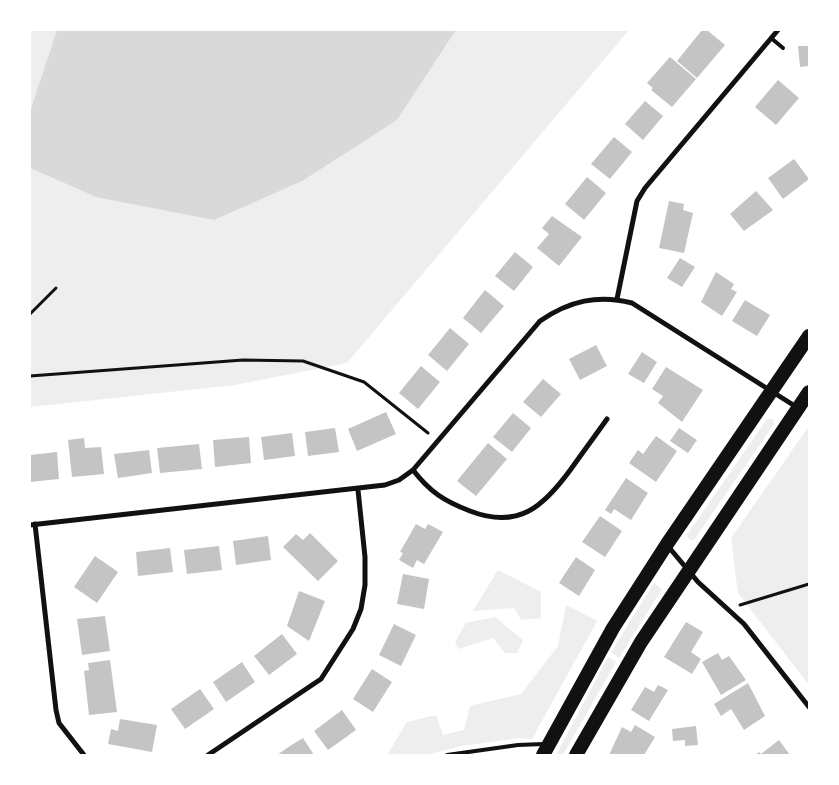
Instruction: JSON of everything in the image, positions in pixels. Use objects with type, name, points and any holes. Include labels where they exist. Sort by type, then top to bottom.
[{"type":"highway","points":[[545,750],[613,628],[667,544],[809,336]]},
{"type":"highway","points":[[576,755],[641,642],[809,392]]},
{"type":"street","points":[[617,299],[637,201],[645,188],[778,30]]},
{"type":"street","points":[[84,755],[59,723],[56,710],[33,525],[385,486],[399,480],[412,470],[540,321],[558,309],[574,302],[617,299],[639,307],[798,408]]},
{"type":"street","points":[[412,470],[438,497],[455,506],[479,515],[502,518],[522,516],[535,509],[553,493],[607,419]]},
{"type":"street","points":[[208,755],[321,679],[353,629],[365,585],[366,556],[358,490]]},
{"type":"street","points":[[667,544],[679,557],[687,572],[744,624],[809,707]]},
{"type":"lane","points":[[771,38],[783,48]]},
{"type":"lane","points":[[447,755],[518,745],[545,750]]},
{"type":"path","points":[[30,314],[56,288]]},
{"type":"path","points":[[30,376],[244,360],[303,361],[364,382],[438,441]]},
{"type":"path","points":[[728,608],[809,584]]},
{"type":"shaded area","points":[[30,30],[57,30],[30,111]]},
{"type":"shaded area","points":[[57,30],[456,30],[397,120],[302,181],[214,220],[96,197],[30,168],[30,111]]},
{"type":"shaded area","points":[[456,30],[629,30],[347,363],[235,385],[30,407],[30,168],[96,197],[397,120]]},
{"type":"shaded area","points":[[767,419],[773,419],[774,424],[694,540],[689,540],[687,535]]},
{"type":"shaded area","points":[[809,426],[809,685],[738,593],[731,538]]},
{"type":"shaded area","points":[[498,570],[541,592],[541,618],[521,620],[514,608],[473,611]]},
{"type":"shaded area","points":[[654,583],[662,589],[619,658],[611,652]]},
{"type":"shaded area","points":[[566,605],[597,621],[532,739],[519,738],[461,746],[427,755],[387,755],[407,722],[436,715],[443,735],[464,730],[470,706],[521,694],[558,646]]},
{"type":"shaded area","points":[[495,617],[523,640],[517,653],[505,653],[493,638],[459,649],[455,642],[466,623]]},
{"type":"shaded area","points":[[608,657],[616,662],[563,755],[556,755]]},
{"type":"building","points":[[702,30],[707,30],[725,45],[697,78],[677,61]]},
{"type":"building","points":[[798,46],[809,46],[809,66],[800,67]]},
{"type":"building","points":[[670,57],[696,79],[672,107],[651,90],[653,88],[647,83]]},
{"type":"building","points":[[778,80],[799,98],[776,125],[755,107]]},
{"type":"building","points":[[645,101],[663,116],[643,140],[625,124]]},
{"type":"building","points":[[614,137],[632,152],[610,179],[591,164]]},
{"type":"building","points":[[794,159],[809,179],[783,199],[768,178]]},
{"type":"building","points":[[587,177],[606,193],[584,220],[565,204]]},
{"type":"building","points":[[756,191],[773,210],[744,231],[730,214]]},
{"type":"building","points":[[669,201],[684,204],[683,210],[693,213],[684,253],[659,248]]},
{"type":"building","points":[[552,216],[582,237],[559,266],[537,248],[549,234],[542,228]]},
{"type":"building","points":[[515,252],[533,267],[514,291],[495,276]]},
{"type":"building","points":[[680,258],[695,267],[682,287],[667,278]]},
{"type":"building","points":[[716,272],[734,284],[731,289],[737,292],[722,316],[701,302]]},
{"type":"building","points":[[485,290],[504,306],[481,333],[463,318]]},
{"type":"building","points":[[745,300],[770,315],[757,336],[732,321]]},
{"type":"building","points":[[450,328],[469,344],[447,371],[428,355]]},
{"type":"building","points":[[596,345],[607,366],[580,380],[569,359]]},
{"type":"building","points":[[642,352],[657,362],[644,383],[628,374]]},
{"type":"building","points":[[421,366],[440,382],[418,409],[399,393]]},
{"type":"building","points":[[666,367],[703,390],[682,422],[658,403],[663,396],[652,389]]},
{"type":"building","points":[[543,379],[561,394],[541,417],[523,402]]},
{"type":"building","points":[[386,412],[396,434],[357,451],[348,429]]},
{"type":"building","points":[[513,413],[531,428],[512,452],[493,437]]},
{"type":"building","points":[[335,428],[339,452],[308,456],[305,432]]},
{"type":"building","points":[[679,428],[697,440],[688,453],[670,441]]},
{"type":"building","points":[[292,433],[295,456],[264,460],[261,437]]},
{"type":"building","points":[[656,436],[677,451],[656,482],[629,463],[638,450],[643,454]]},
{"type":"building","points":[[249,437],[251,463],[215,467],[213,440]]},
{"type":"building","points":[[84,438],[85,448],[101,447],[104,474],[72,477],[68,440]]},
{"type":"building","points":[[488,443],[507,459],[476,496],[457,481]]},
{"type":"building","points":[[199,444],[202,469],[160,473],[157,448]]},
{"type":"building","points":[[149,450],[152,473],[118,478],[114,454]]},
{"type":"building","points":[[57,452],[59,479],[30,482],[30,455]]},
{"type":"building","points":[[626,478],[648,493],[631,520],[614,509],[611,514],[605,510]]},
{"type":"building","points":[[600,516],[622,531],[605,557],[582,542]]},
{"type":"building","points":[[416,524],[425,529],[428,524],[443,532],[424,564],[417,560],[413,568],[399,560],[403,553],[400,552]]},
{"type":"building","points":[[310,533],[338,561],[318,581],[283,547],[296,534],[303,540]]},
{"type":"building","points":[[268,536],[271,560],[236,565],[233,541]]},
{"type":"building","points":[[219,546],[222,570],[187,574],[184,550]]},
{"type":"building","points":[[170,548],[173,572],[138,576],[136,552]]},
{"type":"building","points":[[95,556],[118,572],[97,603],[74,587]]},
{"type":"building","points":[[576,557],[595,570],[579,596],[559,583]]},
{"type":"building","points":[[403,574],[429,579],[424,609],[397,604]]},
{"type":"building","points":[[299,591],[325,601],[309,641],[287,626]]},
{"type":"building","points":[[105,616],[110,651],[82,655],[77,619]]},
{"type":"building","points":[[686,622],[703,632],[691,652],[701,659],[692,674],[664,657]]},
{"type":"building","points":[[394,624],[416,635],[401,666],[379,655]]},
{"type":"building","points":[[282,634],[297,654],[269,675],[254,656]]},
{"type":"building","points":[[718,653],[722,660],[729,656],[746,680],[721,695],[702,662]]},
{"type":"building","points":[[110,660],[117,712],[89,715],[84,671],[89,670],[88,663]]},
{"type":"building","points":[[242,662],[255,682],[226,702],[213,682]]},
{"type":"building","points":[[372,669],[392,682],[373,712],[353,699]]},
{"type":"building","points":[[748,683],[765,716],[744,730],[731,709],[721,716],[714,704]]},
{"type":"building","points":[[658,685],[668,690],[649,721],[631,710],[645,687],[654,692]]},
{"type":"building","points":[[200,689],[214,709],[185,729],[171,709]]},
{"type":"building","points":[[342,710],[356,730],[328,750],[314,731]]},
{"type":"building","points":[[120,719],[157,725],[152,752],[108,744],[111,729],[118,731]]},
{"type":"building","points":[[635,725],[655,737],[644,755],[609,755],[622,727],[631,732]]},
{"type":"building","points":[[696,726],[698,745],[685,746],[685,740],[673,741],[672,729]]},
{"type":"building","points":[[303,738],[314,755],[277,755],[290,746]]},
{"type":"building","points":[[779,740],[790,755],[755,755],[759,752],[761,754]]}]
